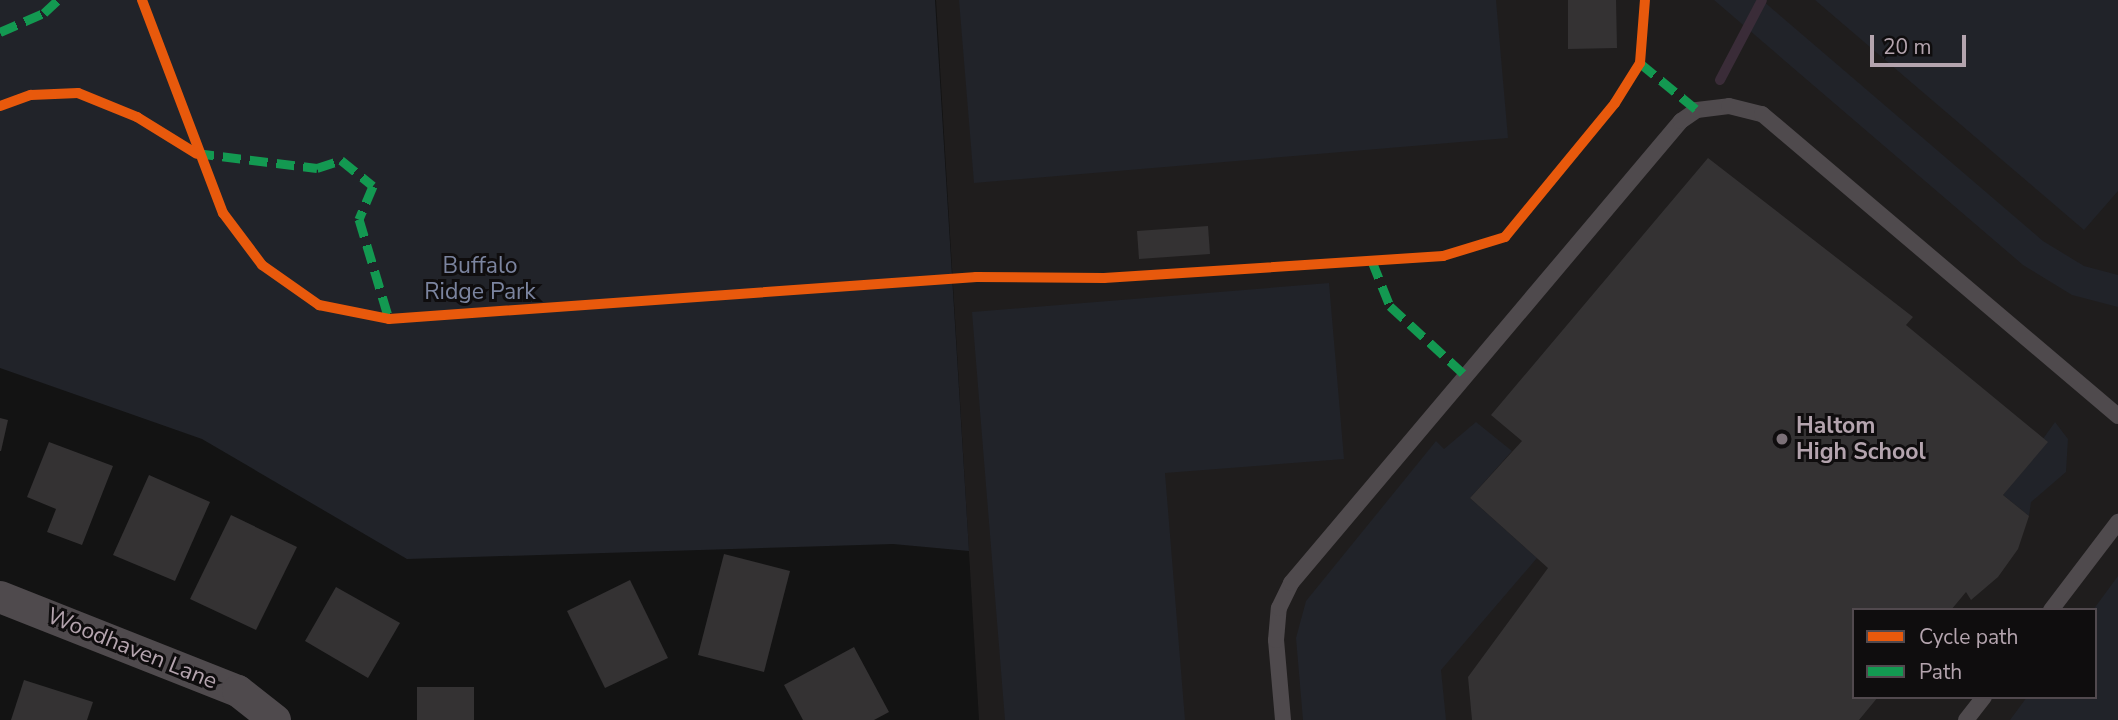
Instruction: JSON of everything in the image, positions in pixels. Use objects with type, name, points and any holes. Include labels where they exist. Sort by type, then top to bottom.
[{"type":"street","name":"Woodhaven Lane","points":[[0,597],[269,713]]},
{"type":"lane","points":[[1283,720],[1276,640],[1279,608],[1291,583],[1681,121],[1697,110],[1728,106],[1762,114],[2118,416]]},
{"type":"lane","points":[[2053,608],[2118,522]]},
{"type":"lane","points":[[1966,720],[1982,699]]},
{"type":"shaded area","points":[[936,0],[2118,0],[2118,720],[979,720]]},
{"type":"green space","name":"Buffalo Ridge Park","points":[[0,0],[935,0],[969,551],[893,544],[407,559],[202,439],[0,368]]},
{"type":"green space","points":[[959,0],[1496,0],[1508,138],[974,183]]},
{"type":"green space","points":[[1714,0],[1762,0],[2043,241],[2084,266],[2118,275],[2118,307],[2072,295],[2023,265]]},
{"type":"green space","points":[[1815,0],[2118,0],[2118,191],[2084,230]]},
{"type":"green space","points":[[1329,283],[1344,459],[1165,473],[1185,720],[1005,720],[972,312]]},
{"type":"green space","points":[[1476,422],[1512,451],[1470,498],[1537,558],[1441,670],[1446,720],[1303,720],[1296,638],[1306,601],[1436,441],[1444,449]]},
{"type":"green space","points":[[2055,422],[2068,439],[2066,472],[2031,502],[2029,516],[2003,495]]},
{"type":"green space","points":[[2118,576],[2118,720],[2010,720],[2026,699],[2097,699],[2097,608],[2094,608]]},
{"type":"building","points":[[1568,0],[1616,0],[1617,48],[1568,49]]},
{"type":"building","name":"Haltom High School","points":[[1708,158],[1913,317],[1906,325],[2048,442],[2003,495],[2029,516],[2018,549],[1998,577],[1971,600],[1966,592],[1953,608],[1852,608],[1852,699],[1876,699],[1859,720],[1472,720],[1468,677],[1548,568],[1470,498],[1522,441],[1491,415]]},
{"type":"building","points":[[1208,226],[1210,254],[1139,259],[1137,231]]},
{"type":"building","points":[[0,418],[8,420],[1,451],[0,451]]},
{"type":"building","points":[[49,442],[113,466],[82,545],[47,532],[56,509],[27,497]]},
{"type":"building","points":[[149,475],[210,502],[175,581],[113,555]]},
{"type":"building","points":[[231,515],[297,547],[256,630],[190,599]]},
{"type":"building","points":[[724,554],[790,571],[764,672],[698,655]]},
{"type":"building","points":[[630,580],[668,658],[605,688],[567,611]]},
{"type":"building","points":[[336,587],[400,623],[368,678],[305,641]]},
{"type":"building","points":[[854,647],[889,712],[874,720],[803,720],[784,685]]},
{"type":"building","points":[[24,680],[93,702],[87,720],[11,720]]},
{"type":"building","points":[[417,687],[474,687],[474,720],[417,720]]},
{"type":"waterway","points":[[1720,80],[1762,0]]},
{"type":"marked path","points":[[0,32],[44,13],[58,0]]},
{"type":"marked path","points":[[1640,63],[1697,110]]},
{"type":"marked path","points":[[196,153],[317,168],[341,160],[373,186],[359,219],[389,319]]},
{"type":"marked path","points":[[1372,261],[1390,306],[1466,376]]},
{"type":"cycle path","points":[[142,0],[223,213],[262,265],[319,305],[389,319],[976,277],[1104,278],[1443,256],[1505,237],[1615,103],[1640,63],[1645,0]]},
{"type":"cycle path","points":[[0,106],[31,95],[78,93],[137,117],[197,154]]},
{"type":"place","name":"Haltom High School","points":[[1782,439]]}]
